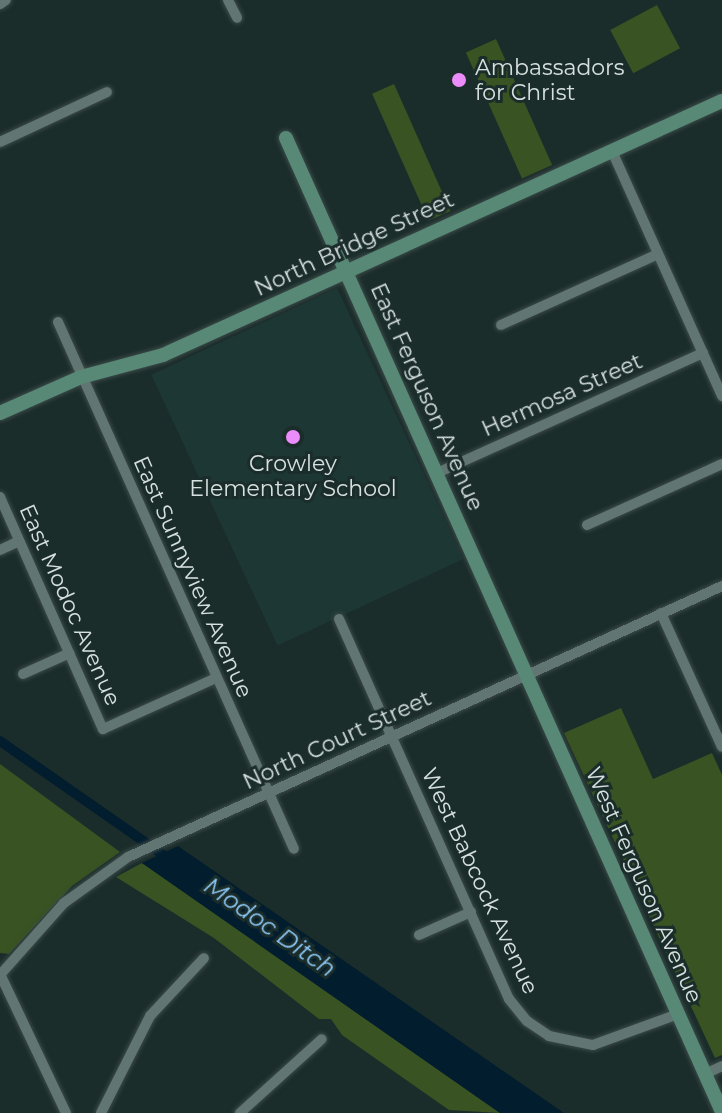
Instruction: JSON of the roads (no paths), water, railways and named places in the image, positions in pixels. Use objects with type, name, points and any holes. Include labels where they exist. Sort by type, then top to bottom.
[{"type":"street","points":[[0,4],[6,0]]},
{"type":"street","points":[[228,0],[237,18]]},
{"type":"street","points":[[0,142],[107,92]]},
{"type":"street","name":"North Bridge Street","points":[[0,413],[81,377],[131,368],[722,101]]},
{"type":"street","name":"East Ferguson Avenue","points":[[286,138],[526,675]]},
{"type":"street","points":[[612,151],[722,396]]},
{"type":"street","points":[[501,325],[658,254]]},
{"type":"street","name":"East Sunnyview Avenue","points":[[58,322],[294,849]]},
{"type":"street","name":"Hermosa Street","points":[[437,473],[703,353]]},
{"type":"street","points":[[587,525],[722,464]]},
{"type":"street","name":"East Modoc Avenue","points":[[0,497],[103,729],[216,678]]},
{"type":"street","points":[[0,550],[19,541]]},
{"type":"street","name":"North Court Street","points":[[0,975],[89,881],[135,854],[722,586]]},
{"type":"street","points":[[661,613],[722,747]]},
{"type":"street","name":"West Babcock Avenue","points":[[339,619],[509,999],[549,1036],[593,1045],[678,1014]]},
{"type":"street","points":[[23,674],[70,653]]},
{"type":"street","name":"West Ferguson Avenue","points":[[526,675],[722,1112]]},
{"type":"street","points":[[419,935],[471,912]]},
{"type":"street","points":[[101,1113],[150,1016],[204,958]]},
{"type":"street","points":[[0,975],[66,1113]]},
{"type":"street","points":[[240,1113],[322,1039]]},
{"type":"street","points":[[705,1074],[722,1066]]},
{"type":"water","points":[[178,846],[564,1113],[500,1113],[142,863]]},
{"type":"waterway","name":"Modoc Ditch","points":[[0,741],[172,861]]},
{"type":"place","name":"Ambassadors for Christ","points":[[459,80]]},
{"type":"place","name":"Crowley Elementary School","points":[[293,437]]}]
